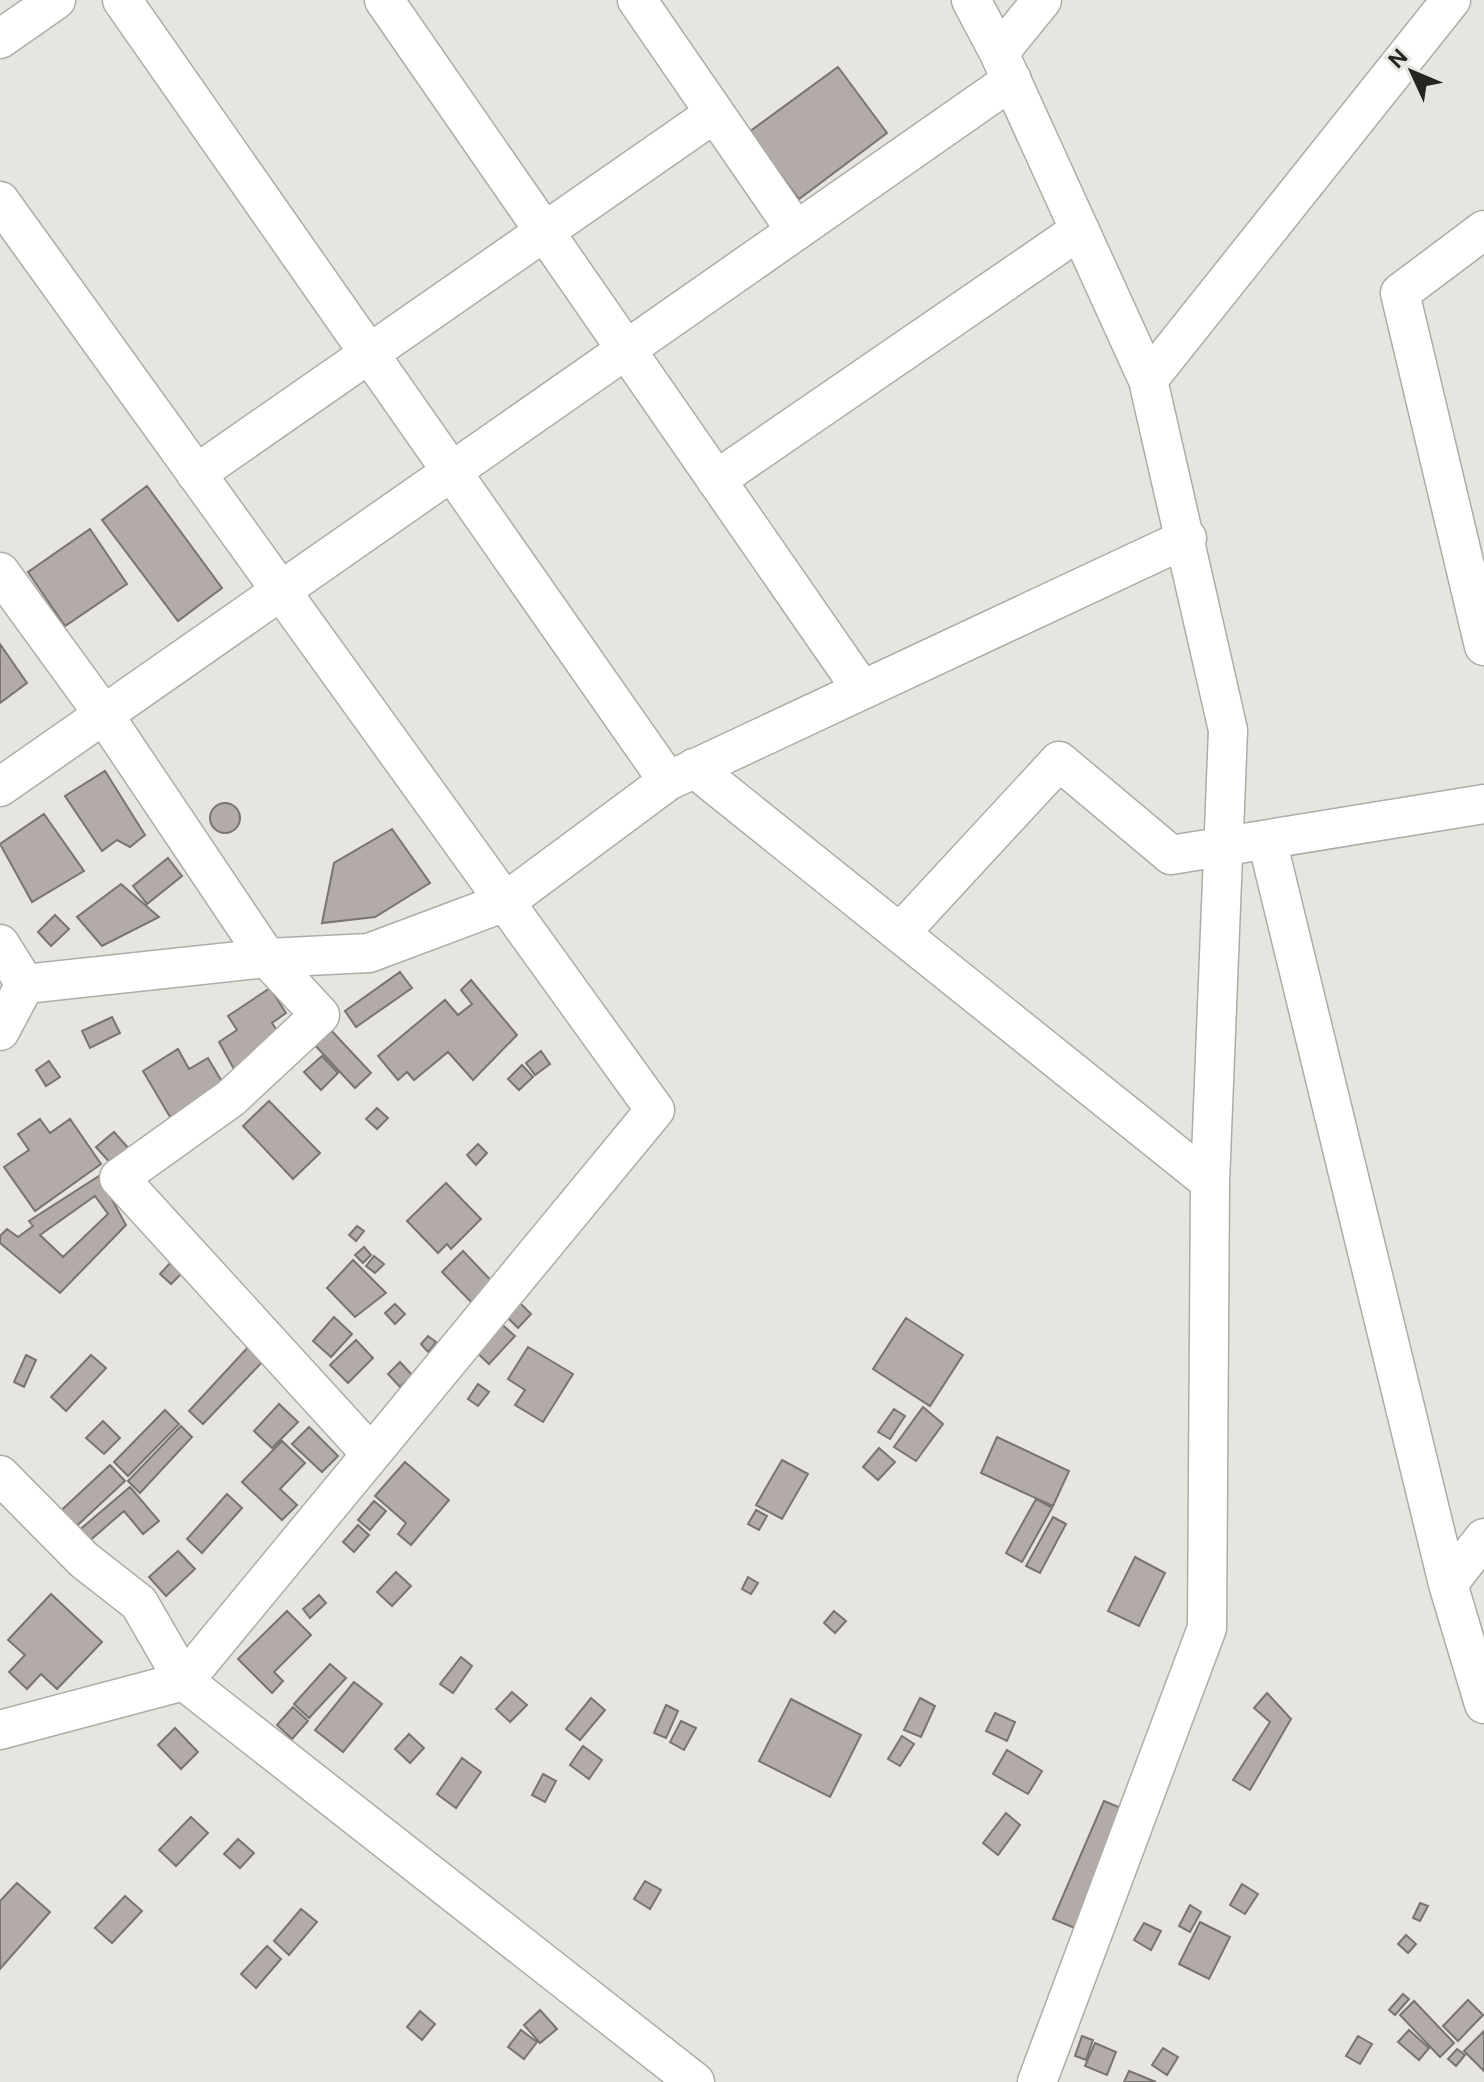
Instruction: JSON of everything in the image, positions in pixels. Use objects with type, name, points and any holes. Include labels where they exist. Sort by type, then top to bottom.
[{"type":"street","points":[[0,39],[56,0]]},
{"type":"street","points":[[122,0],[452,472],[681,775],[900,933],[1210,1182]]},
{"type":"street","points":[[384,0],[862,690]]},
{"type":"street","points":[[637,0],[796,231]]},
{"type":"street","points":[[971,0],[1006,66],[1148,380],[1187,538],[1228,730],[1210,1182],[1207,1628],[1037,2082]]},
{"type":"street","points":[[0,787],[796,231],[1006,66],[1042,0]]},
{"type":"street","points":[[1148,380],[1451,0]]},
{"type":"street","points":[[196,474],[715,113]]},
{"type":"street","points":[[0,201],[655,1110],[184,1681],[0,1730]]},
{"type":"street","points":[[716,480],[1080,230]]},
{"type":"street","points":[[1484,230],[1400,293],[1472,533],[1484,646]]},
{"type":"street","points":[[25,984],[267,958],[369,953],[505,902],[681,775],[1187,538]]},
{"type":"street","points":[[0,572],[104,715],[267,958],[320,1015],[231,1098],[119,1178],[371,1454]]},
{"type":"street","points":[[900,933],[1059,761],[1171,855],[1484,804]]},
{"type":"street","points":[[1267,840],[1448,1584],[1484,1704]]},
{"type":"street","points":[[0,944],[25,984]]},
{"type":"street","points":[[0,1031],[25,984]]},
{"type":"street","points":[[0,1475],[84,1560],[139,1603],[184,1681],[695,2082]]},
{"type":"street","points":[[1448,1584],[1484,1538]]},
{"type":"building","points":[[838,67],[887,133],[799,199],[749,132]]},
{"type":"building","points":[[147,486],[222,588],[178,621],[102,520]]},
{"type":"building","points":[[90,529],[127,584],[65,626],[28,572]]},
{"type":"building","points":[[0,644],[27,683],[0,703]]},
{"type":"building","points":[[105,771],[145,835],[130,847],[117,840],[102,851],[65,796]]},
{"type":"building","points":[[225,803],[235,808],[240,818],[235,828],[225,833],[215,828],[210,818],[215,808]]},
{"type":"building","points":[[44,814],[84,871],[32,902],[0,844]]},
{"type":"building","points":[[392,829],[430,883],[375,917],[322,923],[334,863]]},
{"type":"building","points":[[168,858],[182,876],[147,904],[133,886]]},
{"type":"building","points":[[121,884],[159,917],[102,946],[77,917]]},
{"type":"building","points":[[55,915],[69,929],[51,946],[38,932]]},
{"type":"building","points":[[400,972],[412,988],[356,1027],[345,1011]]},
{"type":"building","points":[[471,980],[517,1035],[473,1080],[448,1052],[414,1080],[407,1072],[398,1080],[378,1056],[445,1000],[458,1015],[472,1004],[461,990]]},
{"type":"building","points":[[270,988],[286,1013],[272,1023],[286,1044],[239,1078],[219,1042],[237,1030],[228,1016]]},
{"type":"building","points":[[112,1017],[120,1033],[90,1048],[82,1031]]},
{"type":"building","points":[[328,1027],[371,1073],[355,1088],[312,1042]]},
{"type":"building","points":[[178,1049],[189,1069],[208,1058],[224,1085],[170,1117],[143,1071]]},
{"type":"building","points":[[541,1051],[550,1064],[535,1075],[526,1063]]},
{"type":"building","points":[[322,1056],[338,1073],[321,1090],[304,1072]]},
{"type":"building","points":[[49,1061],[60,1077],[46,1086],[36,1070]]},
{"type":"building","points":[[522,1065],[533,1077],[519,1090],[508,1079]]},
{"type":"building","points":[[269,1101],[320,1153],[293,1179],[243,1126]]},
{"type":"building","points":[[377,1108],[388,1118],[377,1129],[366,1119]]},
{"type":"building","points":[[40,1119],[50,1133],[70,1119],[101,1164],[35,1211],[4,1167],[29,1150],[18,1134]]},
{"type":"building","points":[[114,1132],[130,1150],[113,1166],[96,1147]]},
{"type":"building","points":[[478,1144],[487,1153],[476,1165],[467,1155]]},
{"type":"building","points":[[99,1176],[126,1225],[60,1293],[0,1243],[0,1236],[7,1229],[18,1237],[33,1226],[29,1221]],"holes":[[[95,1196],[108,1214],[63,1257],[40,1235]]]},
{"type":"building","points":[[446,1183],[481,1219],[451,1249],[447,1244],[438,1253],[407,1221]]},
{"type":"building","points":[[357,1226],[364,1231],[356,1241],[349,1235]]},
{"type":"building","points":[[364,1247],[371,1255],[363,1263],[355,1255]]},
{"type":"building","points":[[463,1251],[500,1290],[479,1310],[442,1272]]},
{"type":"building","points":[[374,1256],[384,1264],[375,1273],[366,1266]]},
{"type":"building","points":[[353,1260],[386,1293],[355,1317],[327,1288]]},
{"type":"building","points":[[172,1261],[183,1272],[171,1284],[160,1274]]},
{"type":"building","points":[[518,1301],[531,1314],[518,1328],[504,1314]]},
{"type":"building","points":[[395,1304],[405,1314],[395,1324],[385,1313]]},
{"type":"building","points":[[334,1317],[352,1334],[331,1357],[313,1341]]},
{"type":"building","points":[[906,1318],[963,1355],[930,1406],[873,1369]]},
{"type":"building","points":[[498,1321],[515,1336],[489,1364],[472,1348]]},
{"type":"building","points":[[428,1336],[436,1342],[428,1352],[421,1344]]},
{"type":"building","points":[[356,1340],[373,1358],[348,1383],[330,1365]]},
{"type":"building","points":[[252,1343],[267,1357],[203,1424],[189,1411]]},
{"type":"building","points":[[528,1347],[573,1374],[543,1422],[515,1405],[525,1390],[508,1379]]},
{"type":"building","points":[[26,1355],[36,1360],[24,1387],[14,1382]]},
{"type":"building","points":[[91,1355],[106,1368],[66,1411],[51,1397]]},
{"type":"building","points":[[400,1362],[412,1375],[400,1387],[388,1374]]},
{"type":"building","points":[[478,1384],[489,1392],[478,1406],[468,1399]]},
{"type":"building","points":[[279,1404],[298,1422],[272,1448],[254,1431]]},
{"type":"building","points":[[923,1407],[943,1424],[916,1461],[894,1447]]},
{"type":"building","points":[[894,1409],[905,1416],[890,1439],[878,1432]]},
{"type":"building","points":[[165,1410],[179,1424],[128,1476],[114,1462]]},
{"type":"building","points":[[103,1421],[120,1438],[104,1454],[86,1438]]},
{"type":"building","points":[[181,1426],[192,1437],[140,1493],[128,1481]]},
{"type":"building","points":[[309,1427],[338,1456],[322,1472],[292,1444]]},
{"type":"building","points":[[997,1437],[1069,1471],[1053,1506],[981,1473]]},
{"type":"building","points":[[282,1441],[305,1463],[280,1489],[297,1505],[282,1520],[242,1482]]},
{"type":"building","points":[[879,1448],[895,1462],[878,1480],[863,1467]]},
{"type":"building","points":[[782,1460],[808,1474],[782,1519],[756,1505]]},
{"type":"building","points":[[405,1462],[449,1500],[411,1545],[398,1534],[406,1523],[375,1496]]},
{"type":"building","points":[[110,1465],[125,1481],[68,1534],[53,1518]]},
{"type":"building","points":[[130,1487],[159,1521],[143,1534],[124,1511],[80,1549],[70,1538]]},
{"type":"building","points":[[227,1494],[242,1508],[202,1553],[187,1539]]},
{"type":"building","points":[[1036,1499],[1052,1508],[1022,1562],[1006,1553]]},
{"type":"building","points":[[374,1501],[386,1511],[370,1530],[358,1520]]},
{"type":"building","points":[[756,1510],[767,1516],[759,1530],[748,1524]]},
{"type":"building","points":[[1053,1517],[1066,1524],[1040,1573],[1026,1566]]},
{"type":"building","points":[[358,1525],[369,1535],[354,1552],[343,1542]]},
{"type":"building","points":[[178,1551],[195,1569],[166,1596],[149,1577]]},
{"type":"building","points":[[1135,1557],[1165,1573],[1139,1626],[1108,1611]]},
{"type":"building","points":[[396,1572],[411,1586],[392,1606],[377,1592]]},
{"type":"building","points":[[748,1577],[758,1583],[751,1594],[742,1589]]},
{"type":"building","points":[[51,1594],[102,1642],[57,1689],[41,1674],[27,1689],[9,1672],[25,1655],[8,1640]]},
{"type":"building","points":[[319,1595],[326,1603],[310,1618],[303,1609]]},
{"type":"building","points":[[287,1611],[311,1635],[274,1672],[283,1681],[272,1693],[238,1659]]},
{"type":"building","points":[[834,1611],[846,1621],[835,1633],[824,1623]]},
{"type":"building","points":[[461,1657],[472,1666],[453,1693],[440,1684]]},
{"type":"building","points":[[330,1664],[346,1678],[309,1718],[294,1704]]},
{"type":"building","points":[[354,1682],[382,1704],[343,1752],[315,1730]]},
{"type":"building","points":[[512,1692],[527,1705],[510,1722],[496,1709]]},
{"type":"building","points":[[1267,1693],[1291,1719],[1250,1790],[1233,1780],[1270,1722],[1254,1708]]},
{"type":"building","points":[[591,1698],[605,1710],[580,1740],[566,1729]]},
{"type":"building","points":[[920,1698],[935,1706],[921,1737],[904,1730]]},
{"type":"building","points":[[791,1699],[861,1735],[830,1797],[759,1761]]},
{"type":"building","points":[[666,1705],[678,1711],[666,1738],[654,1733]]},
{"type":"building","points":[[293,1707],[308,1721],[292,1739],[277,1725]]},
{"type":"building","points":[[995,1713],[1015,1722],[1007,1741],[986,1731]]},
{"type":"building","points":[[681,1721],[696,1728],[684,1750],[670,1742]]},
{"type":"building","points":[[175,1728],[198,1752],[181,1769],[158,1745]]},
{"type":"building","points":[[409,1734],[424,1748],[410,1763],[395,1749]]},
{"type":"building","points":[[902,1736],[914,1744],[900,1766],[888,1759]]},
{"type":"building","points":[[583,1746],[602,1760],[589,1779],[570,1765]]},
{"type":"building","points":[[1007,1750],[1042,1771],[1028,1794],[993,1774]]},
{"type":"building","points":[[462,1758],[481,1772],[456,1808],[437,1794]]},
{"type":"building","points":[[543,1774],[556,1781],[545,1802],[532,1795]]},
{"type":"building","points":[[1104,1801],[1128,1811],[1077,1929],[1053,1919]]},
{"type":"building","points":[[1006,1813],[1020,1825],[998,1855],[983,1843]]},
{"type":"building","points":[[191,1817],[208,1833],[176,1866],[159,1850]]},
{"type":"building","points":[[238,1839],[254,1853],[240,1868],[224,1854]]},
{"type":"building","points":[[645,1881],[661,1890],[650,1909],[634,1899]]},
{"type":"building","points":[[17,1883],[50,1912],[0,1969],[0,1901]]},
{"type":"building","points":[[1242,1884],[1258,1894],[1245,1914],[1230,1905]]},
{"type":"building","points":[[125,1896],[142,1911],[112,1943],[95,1928]]},
{"type":"building","points":[[1420,1903],[1428,1906],[1420,1921],[1413,1918]]},
{"type":"building","points":[[1190,1905],[1201,1912],[1190,1932],[1179,1926]]},
{"type":"building","points":[[301,1909],[317,1922],[289,1955],[274,1941]]},
{"type":"building","points":[[1200,1922],[1230,1937],[1209,1979],[1179,1964]]},
{"type":"building","points":[[1144,1923],[1161,1931],[1151,1950],[1134,1940]]},
{"type":"building","points":[[1406,1935],[1416,1944],[1408,1953],[1398,1944]]},
{"type":"building","points":[[267,1946],[281,1959],[256,1988],[241,1974]]},
{"type":"building","points":[[1403,1994],[1409,1999],[1395,2015],[1389,2010]]},
{"type":"building","points":[[1468,2000],[1483,2015],[1458,2041],[1443,2026]]},
{"type":"building","points":[[1414,2001],[1454,2043],[1440,2057],[1400,2015]]},
{"type":"building","points":[[540,2010],[557,2029],[540,2043],[524,2025]]},
{"type":"building","points":[[420,2011],[435,2024],[422,2040],[407,2027]]},
{"type":"building","points":[[521,2030],[537,2042],[524,2059],[508,2047]]},
{"type":"building","points":[[1409,2030],[1429,2048],[1419,2060],[1398,2042]]},
{"type":"building","points":[[1484,2031],[1484,2071],[1464,2051]]},
{"type":"building","points":[[1082,2036],[1093,2040],[1086,2060],[1075,2056]]},
{"type":"building","points":[[1358,2036],[1372,2044],[1360,2064],[1346,2056]]},
{"type":"building","points":[[1095,2043],[1116,2052],[1107,2075],[1085,2066]]},
{"type":"building","points":[[1163,2048],[1178,2057],[1167,2075],[1152,2065]]},
{"type":"building","points":[[1457,2049],[1465,2055],[1456,2066],[1448,2059]]},
{"type":"building","points":[[1129,2071],[1156,2082],[1124,2082]]}]
